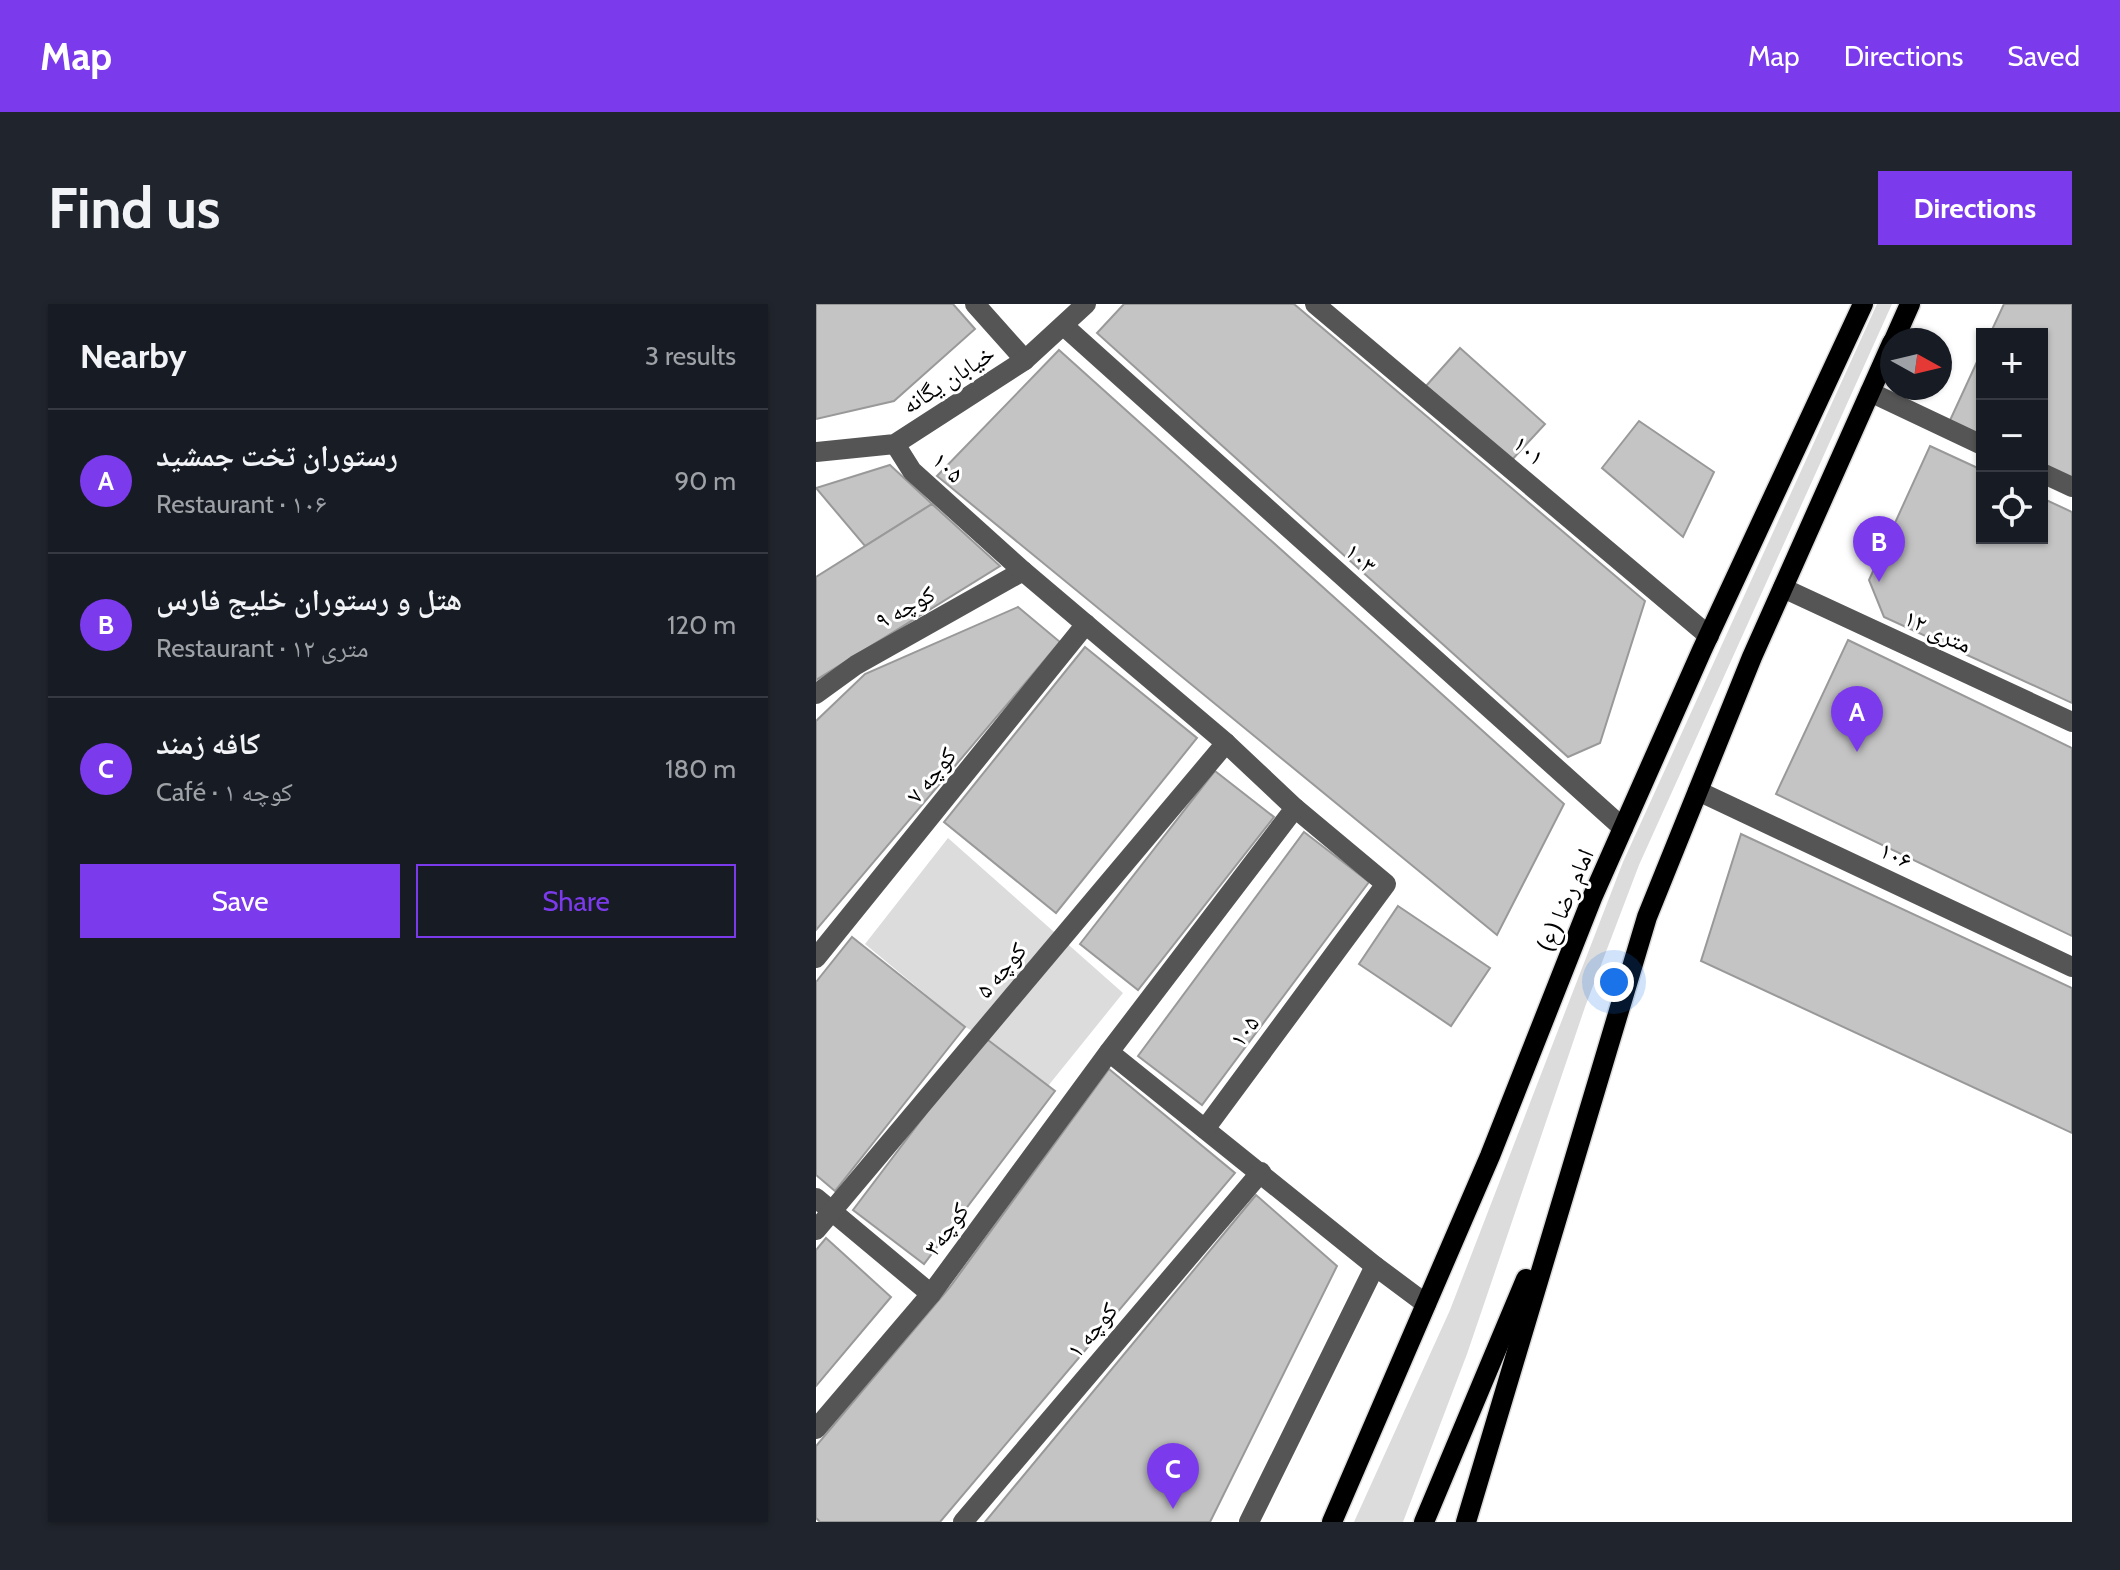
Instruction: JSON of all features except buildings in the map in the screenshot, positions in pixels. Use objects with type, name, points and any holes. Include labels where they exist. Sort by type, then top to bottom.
[{"type":"main road","name":"امام رضا (ع)","points":[[1332,1522],[1490,1156],[1592,898],[1863,304]]},
{"type":"main road","points":[[1899,328],[1910,304]]},
{"type":"main road","points":[[1466,1522],[1647,917],[1783,588],[1880,370]]},
{"type":"main road","points":[[1424,1522],[1565,1186]]},
{"type":"street","points":[[975,304],[1025,360]]},
{"type":"street","name":"خیابان یگانه","points":[[816,452],[895,444],[1025,360],[1086,304]]},
{"type":"street","name":"۱۰۱","points":[[1315,304],[1709,636]]},
{"type":"street","name":"۱۰۳","points":[[1064,326],[1623,828]]},
{"type":"street","points":[[1870,392],[1976,442]]},
{"type":"street","name":"۱۰۵","points":[[895,444],[912,471],[1023,571],[1386,884],[1205,1129]]},
{"type":"street","points":[[2048,476],[2072,487]]},
{"type":"street","name":"کوچه ۹","points":[[816,694],[856,665],[1023,571]]},
{"type":"street","name":"۱۲ متری","points":[[1783,588],[2072,722]]},
{"type":"street","name":"کوچه ۷","points":[[816,958],[1086,624]]},
{"type":"street","name":"کوچه ۵","points":[[816,1230],[824,1205],[1226,743]]},
{"type":"street","name":"۱۰۶","points":[[1698,791],[2072,967]]},
{"type":"street","points":[[1295,808],[1109,1052],[1426,1304]]},
{"type":"street","name":"کوچه۳","points":[[816,1429],[931,1294],[1109,1052]]},
{"type":"street","name":"کوچه ۱","points":[[963,1522],[1261,1172]]},
{"type":"street","points":[[824,1205],[931,1294]]},
{"type":"street","points":[[1249,1522],[1375,1266]]},
{"type":"shaded area","points":[[1877,304],[1892,304],[1639,865],[1585,1007],[1467,1354],[1403,1522],[1354,1522],[1450,1310],[1623,862]]},
{"type":"shaded area","points":[[948,838],[1123,993],[1044,1091],[985,1037],[965,1027],[865,944]]},
{"type":"place","name":"هتل و رستوران خلیج فارس","points":[[1879,582]]},
{"type":"place","name":"رستوران تخت جمشید","points":[[1857,752]]},
{"type":"place","name":"کافه زمند","points":[[1173,1509]]}]
